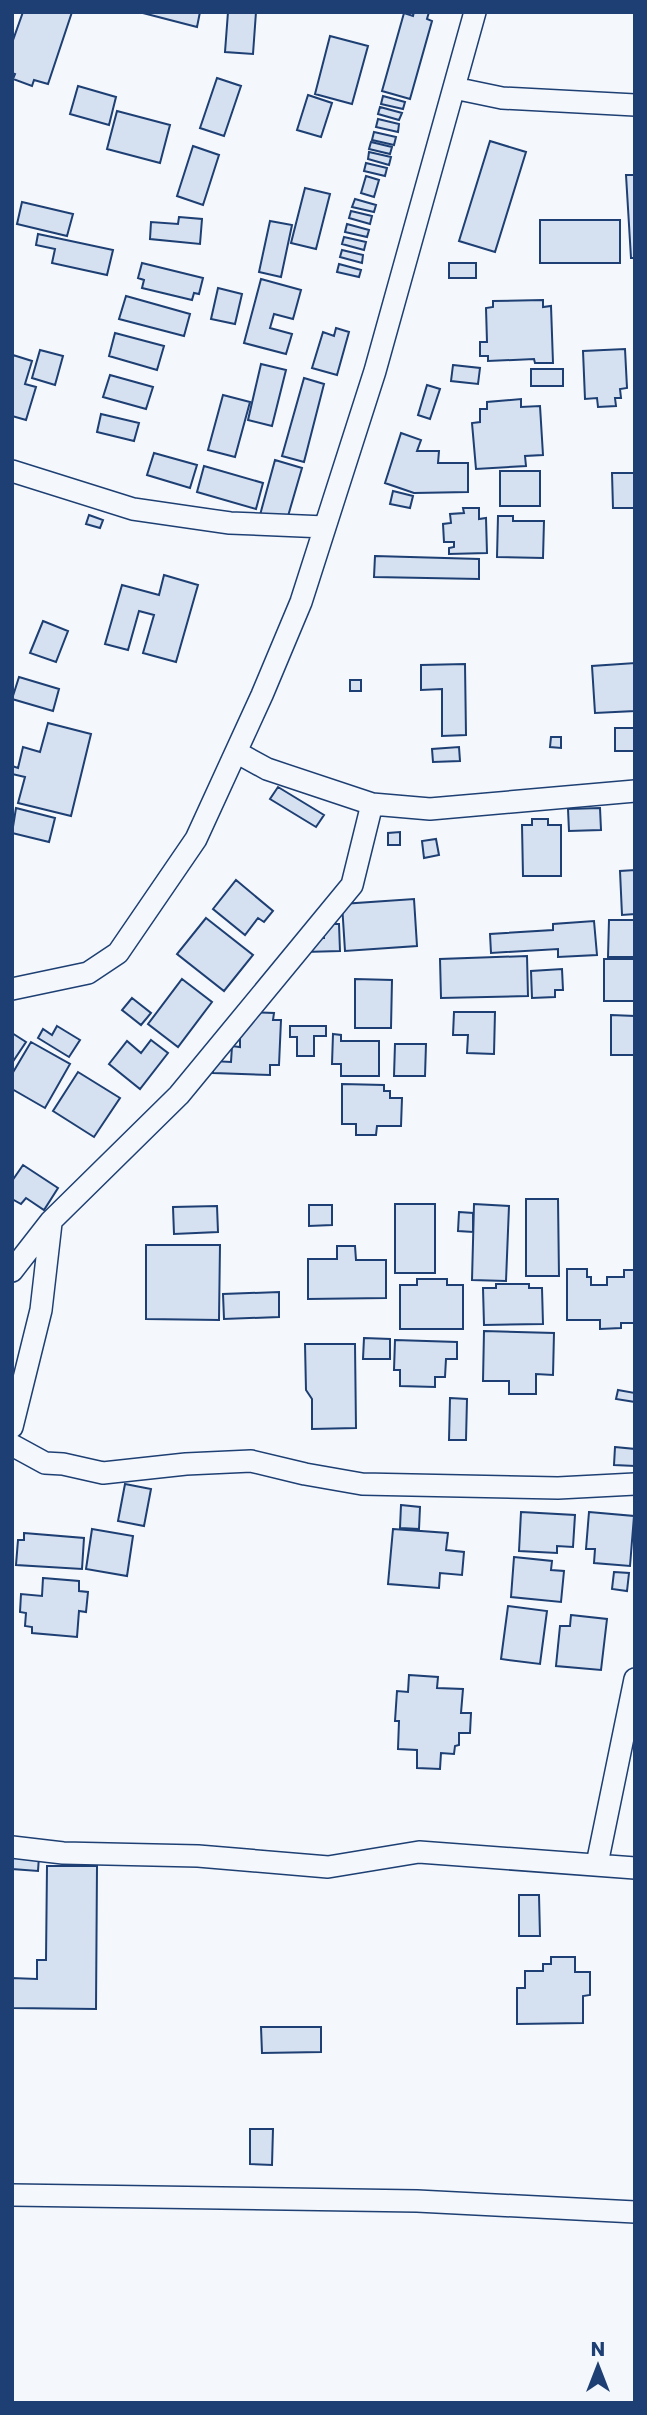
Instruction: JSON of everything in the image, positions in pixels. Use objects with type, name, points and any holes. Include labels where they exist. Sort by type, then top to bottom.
[{"type":"street","points":[[12,989],[88,973],[118,953],[195,839],[301,601],[375,371],[475,12]]},
{"type":"street","points":[[454,88],[502,98],[635,105]]},
{"type":"street","points":[[12,471],[133,509],[230,523],[325,527]]},
{"type":"street","points":[[236,752],[267,769],[372,804],[430,809],[635,791]]},
{"type":"street","points":[[12,1271],[51,1220],[179,1095],[352,885],[372,804]]},
{"type":"street","points":[[12,1427],[41,1310],[51,1220]]},
{"type":"street","points":[[12,1445],[45,1463],[103,1473],[186,1464],[251,1461],[362,1484],[558,1488],[635,1484]]},
{"type":"street","points":[[597,1864],[635,1679]]},
{"type":"street","points":[[12,1847],[63,1853],[198,1856],[328,1867],[419,1852],[635,1868]]},
{"type":"street","points":[[12,2195],[417,2201],[635,2212]]},
{"type":"building","points":[[23,12],[72,12],[48,84],[34,80],[32,86],[13,79],[15,74],[12,73],[12,43]]},
{"type":"building","points":[[139,12],[200,12],[197,27]]},
{"type":"building","points":[[228,12],[256,12],[253,54],[225,52]]},
{"type":"building","points":[[414,12],[429,12],[427,19],[432,21],[410,99],[382,91],[404,13],[413,16]]},
{"type":"building","points":[[330,36],[368,46],[352,104],[315,94]]},
{"type":"building","points":[[217,78],[241,86],[224,136],[200,128]]},
{"type":"building","points":[[78,86],[116,97],[109,125],[70,114]]},
{"type":"building","points":[[308,95],[332,103],[321,137],[297,130]]},
{"type":"building","points":[[383,96],[405,102],[403,109],[381,104]]},
{"type":"building","points":[[380,107],[402,113],[399,120],[378,114]]},
{"type":"building","points":[[117,111],[170,125],[160,163],[107,149]]},
{"type":"building","points":[[378,119],[399,124],[398,132],[376,127]]},
{"type":"building","points":[[374,132],[396,137],[394,145],[372,140]]},
{"type":"building","points":[[490,141],[526,152],[495,252],[459,241]]},
{"type":"building","points":[[371,142],[392,147],[390,154],[369,149]]},
{"type":"building","points":[[193,146],[219,155],[203,205],[177,196]]},
{"type":"building","points":[[369,152],[391,157],[389,165],[368,159]]},
{"type":"building","points":[[366,163],[387,168],[385,176],[364,171]]},
{"type":"building","points":[[626,175],[635,175],[635,258],[631,258]]},
{"type":"building","points":[[366,176],[379,180],[374,197],[361,193]]},
{"type":"building","points":[[305,188],[330,194],[316,249],[291,243]]},
{"type":"building","points":[[355,199],[376,205],[374,212],[352,207]]},
{"type":"building","points":[[22,202],[73,214],[67,236],[17,224]]},
{"type":"building","points":[[351,211],[372,216],[370,224],[349,218]]},
{"type":"building","points":[[179,217],[202,219],[200,244],[150,239],[151,222],[178,224]]},
{"type":"building","points":[[540,220],[620,220],[620,263],[540,263]]},
{"type":"building","points":[[270,221],[292,225],[281,277],[259,272]]},
{"type":"building","points":[[347,224],[369,230],[367,237],[345,232]]},
{"type":"building","points":[[38,234],[113,250],[107,275],[52,263],[55,249],[36,245]]},
{"type":"building","points":[[344,237],[366,242],[364,250],[342,244]]},
{"type":"building","points":[[342,250],[363,255],[362,263],[340,257]]},
{"type":"building","points":[[142,263],[203,278],[199,294],[194,293],[192,300],[142,288],[144,280],[138,278]]},
{"type":"building","points":[[449,263],[476,263],[476,278],[449,278]]},
{"type":"building","points":[[339,264],[361,270],[359,277],[337,272]]},
{"type":"building","points":[[261,279],[301,290],[293,319],[274,314],[270,328],[292,334],[286,354],[244,343]]},
{"type":"building","points":[[218,288],[242,294],[235,324],[211,319]]},
{"type":"building","points":[[126,296],[190,314],[184,336],[119,319]]},
{"type":"building","points":[[543,300],[543,307],[551,306],[553,363],[535,363],[534,359],[488,361],[488,356],[480,356],[480,342],[487,342],[486,308],[493,307],[493,301]]},
{"type":"building","points":[[336,328],[349,332],[337,375],[312,368],[323,332],[334,336]]},
{"type":"building","points":[[115,333],[164,346],[157,370],[109,356]]},
{"type":"building","points":[[625,349],[627,388],[620,389],[621,398],[615,398],[616,406],[598,407],[597,398],[585,399],[583,351]]},
{"type":"building","points":[[40,350],[63,356],[55,385],[32,378]]},
{"type":"building","points":[[13,355],[32,361],[25,384],[36,387],[26,420],[12,416]]},
{"type":"building","points":[[261,364],[286,370],[272,426],[248,420]]},
{"type":"building","points":[[453,365],[480,368],[478,384],[451,381]]},
{"type":"building","points":[[531,369],[563,369],[563,386],[531,386]]},
{"type":"building","points":[[110,375],[153,387],[146,409],[103,397]]},
{"type":"building","points":[[304,378],[324,384],[304,462],[282,456]]},
{"type":"building","points":[[427,385],[440,389],[430,419],[418,415]]},
{"type":"building","points":[[223,395],[250,402],[235,457],[208,450]]},
{"type":"building","points":[[521,399],[521,407],[540,406],[543,455],[525,456],[526,466],[476,469],[472,423],[480,422],[480,409],[487,409],[487,402]]},
{"type":"building","points":[[101,414],[139,423],[134,441],[97,432]]},
{"type":"building","points":[[401,433],[421,440],[417,451],[439,451],[438,463],[468,463],[468,492],[414,493],[385,483]]},
{"type":"building","points":[[154,453],[197,465],[190,488],[147,475]]},
{"type":"building","points":[[275,460],[302,468],[286,523],[260,515]]},
{"type":"building","points":[[204,466],[263,483],[256,509],[197,492]]},
{"type":"building","points":[[500,471],[540,471],[540,506],[500,506]]},
{"type":"building","points":[[612,473],[635,473],[635,508],[613,508]]},
{"type":"building","points":[[393,491],[413,496],[410,508],[390,504]]},
{"type":"building","points":[[463,508],[479,508],[479,519],[486,518],[487,553],[449,554],[449,548],[454,547],[454,542],[444,542],[443,524],[451,523],[450,514],[464,513]]},
{"type":"building","points":[[89,515],[103,520],[100,528],[86,524]]},
{"type":"building","points":[[498,516],[513,516],[513,521],[544,521],[543,558],[497,557]]},
{"type":"building","points":[[375,556],[479,559],[479,579],[374,577]]},
{"type":"building","points":[[164,575],[198,585],[176,662],[143,653],[154,615],[139,611],[128,650],[105,644],[122,585],[159,595]]},
{"type":"building","points":[[43,621],[68,631],[56,662],[30,653]]},
{"type":"building","points":[[635,663],[635,711],[595,713],[592,666]]},
{"type":"building","points":[[465,664],[466,735],[442,736],[442,689],[421,690],[421,665]]},
{"type":"building","points":[[19,677],[59,689],[53,711],[12,699]]},
{"type":"building","points":[[350,680],[361,680],[361,691],[350,691]]},
{"type":"building","points":[[48,723],[91,734],[71,816],[18,803],[25,777],[12,774],[12,766],[18,768],[23,747],[40,752]]},
{"type":"building","points":[[615,728],[635,728],[635,751],[615,751]]},
{"type":"building","points":[[551,737],[561,737],[561,748],[550,747]]},
{"type":"building","points":[[459,747],[460,761],[433,762],[432,749]]},
{"type":"building","points":[[278,787],[324,815],[316,827],[270,799]]},
{"type":"building","points":[[16,808],[55,818],[49,842],[12,833]]},
{"type":"building","points":[[600,808],[601,830],[569,831],[568,809]]},
{"type":"building","points":[[532,819],[548,819],[548,825],[561,825],[561,876],[523,876],[522,825],[532,825]]},
{"type":"building","points":[[400,832],[400,845],[388,845],[388,833]]},
{"type":"building","points":[[436,839],[439,855],[424,858],[422,841]]},
{"type":"building","points":[[635,870],[635,914],[622,915],[620,871]]},
{"type":"building","points":[[236,880],[273,911],[264,922],[258,918],[245,935],[213,909]]},
{"type":"building","points":[[414,899],[417,946],[345,951],[342,904]]},
{"type":"building","points":[[206,918],[253,955],[224,991],[177,954]]},
{"type":"building","points":[[609,920],[635,920],[635,957],[608,957]]},
{"type":"building","points":[[594,921],[597,955],[558,957],[558,949],[491,953],[490,934],[553,930],[553,924]]},
{"type":"building","points":[[323,924],[339,924],[340,951],[305,952],[315,938],[324,938]]},
{"type":"building","points":[[527,956],[528,996],[441,998],[440,959]]},
{"type":"building","points":[[604,959],[635,959],[635,1001],[604,1001]]},
{"type":"building","points":[[562,969],[563,990],[555,990],[555,997],[532,998],[531,971]]},
{"type":"building","points":[[182,979],[212,1002],[178,1047],[148,1024]]},
{"type":"building","points":[[355,979],[392,980],[391,1028],[355,1028]]},
{"type":"building","points":[[132,998],[151,1013],[141,1025],[122,1010]]},
{"type":"building","points":[[249,1012],[274,1013],[273,1020],[281,1020],[279,1065],[270,1065],[270,1075],[213,1073],[213,1061],[231,1062],[232,1046],[240,1047],[240,1031]]},
{"type":"building","points":[[454,1012],[495,1012],[494,1054],[467,1053],[468,1035],[453,1035]]},
{"type":"building","points":[[611,1015],[635,1016],[635,1055],[611,1055]]},
{"type":"building","points":[[57,1026],[80,1040],[69,1057],[38,1038],[43,1029],[52,1035]]},
{"type":"building","points":[[290,1026],[326,1026],[326,1036],[314,1036],[314,1056],[297,1056],[297,1037],[290,1037]]},
{"type":"building","points":[[12,1033],[26,1042],[12,1063]]},
{"type":"building","points":[[333,1034],[341,1035],[341,1041],[379,1041],[379,1076],[341,1076],[341,1064],[332,1064]]},
{"type":"building","points":[[151,1040],[168,1053],[140,1089],[109,1064],[127,1041],[141,1053]]},
{"type":"building","points":[[31,1042],[70,1064],[45,1108],[12,1089],[12,1074]]},
{"type":"building","points":[[395,1044],[426,1044],[425,1076],[394,1076]]},
{"type":"building","points":[[78,1072],[120,1098],[94,1137],[53,1111]]},
{"type":"building","points":[[342,1084],[384,1085],[384,1091],[390,1091],[390,1098],[402,1098],[401,1126],[377,1126],[376,1135],[356,1135],[356,1124],[342,1124]]},
{"type":"building","points":[[23,1165],[58,1188],[44,1210],[26,1198],[21,1204],[12,1199],[12,1181]]},
{"type":"building","points":[[526,1199],[558,1199],[559,1276],[526,1276]]},
{"type":"building","points":[[395,1204],[435,1204],[435,1273],[395,1273]]},
{"type":"building","points":[[474,1204],[509,1206],[506,1281],[472,1280]]},
{"type":"building","points":[[309,1205],[332,1205],[332,1225],[309,1226]]},
{"type":"building","points":[[217,1206],[218,1232],[174,1234],[173,1207]]},
{"type":"building","points":[[459,1212],[473,1213],[473,1232],[458,1231]]},
{"type":"building","points":[[146,1245],[220,1245],[219,1320],[146,1319]]},
{"type":"building","points":[[337,1246],[355,1246],[356,1260],[386,1260],[386,1298],[308,1299],[308,1259],[337,1259]]},
{"type":"building","points":[[567,1269],[587,1269],[591,1285],[607,1285],[607,1277],[624,1277],[624,1270],[635,1270],[635,1323],[621,1323],[621,1328],[600,1329],[600,1320],[567,1320]]},
{"type":"building","points":[[417,1279],[447,1279],[447,1285],[463,1285],[463,1329],[400,1329],[400,1285],[417,1285]]},
{"type":"building","points":[[496,1284],[529,1284],[529,1288],[542,1288],[543,1324],[484,1325],[483,1288],[496,1288]]},
{"type":"building","points":[[279,1292],[279,1317],[224,1319],[223,1294]]},
{"type":"building","points":[[484,1331],[554,1333],[553,1375],[536,1374],[536,1394],[509,1394],[509,1381],[483,1381]]},
{"type":"building","points":[[364,1338],[390,1339],[390,1359],[363,1359]]},
{"type":"building","points":[[395,1340],[457,1342],[457,1359],[446,1359],[445,1377],[435,1377],[435,1387],[400,1386],[400,1370],[394,1370]]},
{"type":"building","points":[[305,1344],[355,1344],[356,1428],[312,1429],[312,1399],[306,1390]]},
{"type":"building","points":[[618,1390],[635,1393],[635,1402],[616,1399]]},
{"type":"building","points":[[450,1398],[467,1399],[466,1440],[449,1440]]},
{"type":"building","points":[[615,1447],[635,1449],[635,1466],[614,1465]]},
{"type":"building","points":[[125,1484],[151,1489],[144,1526],[118,1521]]},
{"type":"building","points":[[401,1505],[420,1507],[419,1529],[400,1528]]},
{"type":"building","points":[[521,1512],[575,1515],[573,1547],[557,1546],[557,1553],[519,1551]]},
{"type":"building","points":[[589,1512],[634,1516],[630,1566],[594,1563],[595,1549],[586,1549]]},
{"type":"building","points":[[92,1529],[133,1536],[127,1576],[86,1569]]},
{"type":"building","points":[[393,1529],[448,1533],[446,1550],[464,1552],[462,1575],[440,1573],[439,1588],[388,1584]]},
{"type":"building","points":[[24,1533],[84,1538],[82,1569],[16,1565],[18,1540],[24,1540]]},
{"type":"building","points":[[514,1557],[552,1561],[551,1570],[564,1571],[561,1602],[511,1597]]},
{"type":"building","points":[[614,1572],[629,1573],[627,1591],[612,1589]]},
{"type":"building","points":[[43,1578],[79,1581],[79,1591],[88,1592],[86,1612],[79,1611],[77,1637],[32,1633],[32,1627],[25,1626],[26,1613],[20,1612],[21,1594],[42,1596]]},
{"type":"building","points":[[508,1606],[547,1611],[540,1664],[501,1659]]},
{"type":"building","points":[[571,1615],[607,1619],[601,1670],[556,1666],[560,1626],[570,1626]]},
{"type":"building","points":[[409,1675],[438,1677],[437,1688],[463,1689],[461,1713],[471,1713],[470,1733],[459,1733],[459,1745],[455,1746],[454,1754],[441,1753],[440,1769],[417,1768],[417,1750],[398,1749],[399,1721],[395,1721],[397,1691],[408,1692]]},
{"type":"building","points":[[12,1855],[39,1856],[38,1871],[12,1869]]},
{"type":"building","points":[[47,1866],[97,1866],[96,2009],[12,2008],[12,1978],[37,1979],[37,1960],[46,1960]]},
{"type":"building","points":[[519,1895],[539,1895],[540,1936],[519,1936]]},
{"type":"building","points":[[551,1957],[575,1957],[575,1972],[590,1972],[590,1995],[583,1996],[583,2023],[517,2024],[517,1988],[525,1988],[525,1971],[543,1971],[543,1964],[551,1964]]},
{"type":"building","points":[[261,2027],[321,2027],[321,2052],[262,2053]]},
{"type":"building","points":[[250,2129],[273,2129],[272,2165],[250,2164]]}]
